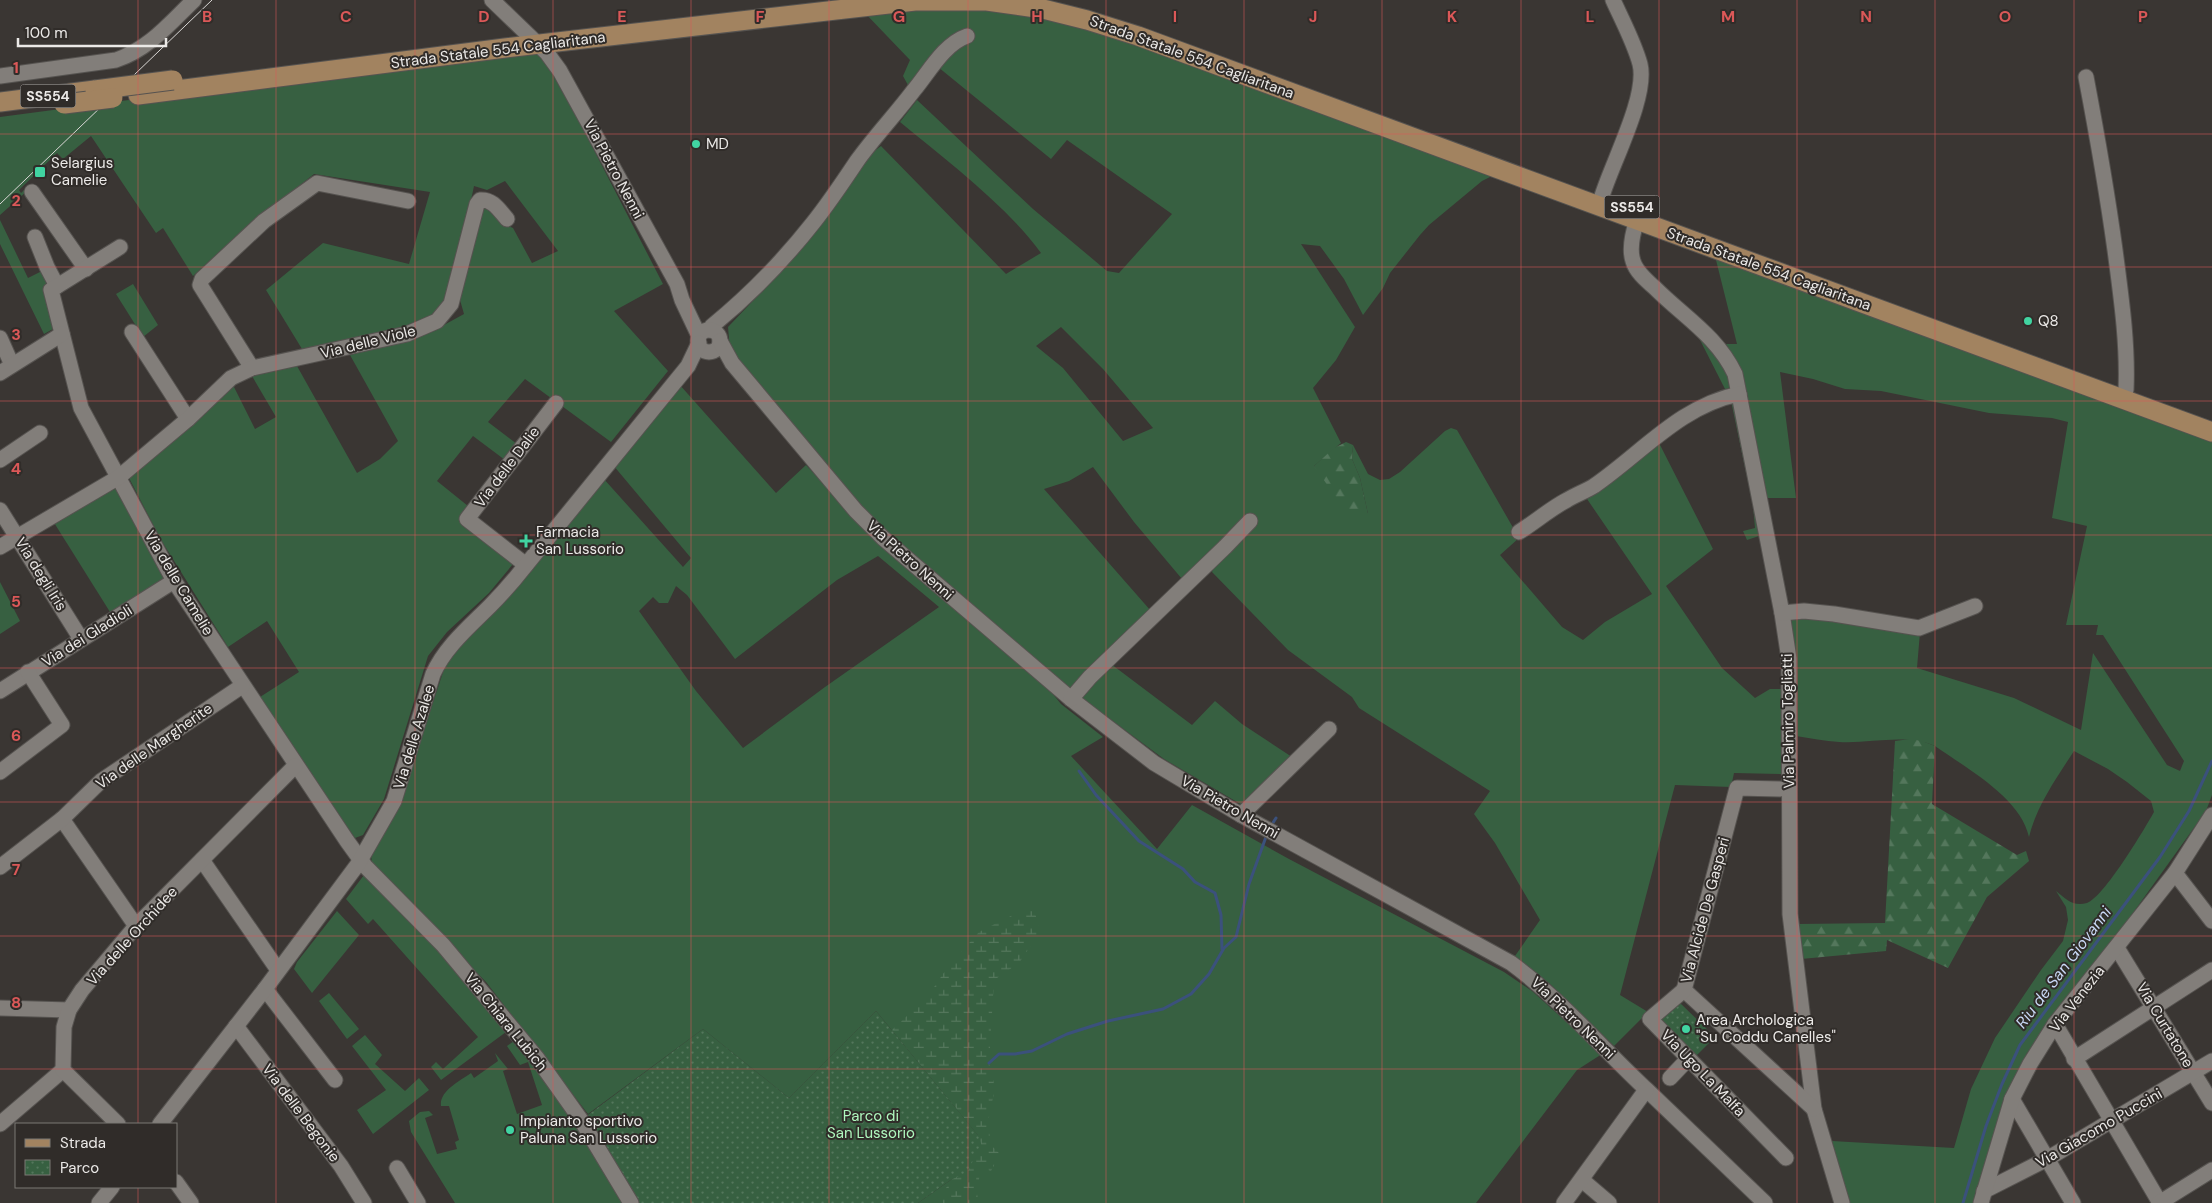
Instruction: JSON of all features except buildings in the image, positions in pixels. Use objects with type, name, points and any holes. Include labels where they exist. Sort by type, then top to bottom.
[{"type":"main road","name":"Strada Statale 554 Cagliaritana","points":[[0,112],[138,95],[814,0]]},
{"type":"main road","name":"Strada Statale 554 Cagliaritana","points":[[0,102],[173,80],[532,40],[906,2],[972,0],[1044,9],[1138,36],[2212,432]]},
{"type":"main road","name":"Strada Statale 554 Cagliaritana","points":[[1050,0],[1085,7],[1176,36],[1602,196],[2129,401],[2212,421]]},
{"type":"street","points":[[0,76],[116,60],[127,56],[146,46],[194,0]]},
{"type":"street","name":"Via Pietro Nenni","points":[[492,0],[547,53],[560,71],[677,284],[688,313],[856,511],[884,538],[1071,699],[1154,763],[1258,825],[1511,963],[1530,977],[1580,1023],[1646,1090],[1765,1203]]},
{"type":"street","points":[[1602,196],[1636,104],[1640,79],[1640,65],[1613,0]]},
{"type":"street","name":"Via delle Azalee","points":[[161,1123],[265,989],[349,877],[360,859],[394,801],[433,674],[440,660],[526,566],[734,308],[790,252],[843,185],[880,130],[941,56],[954,42],[967,36]]},
{"type":"street","points":[[2086,77],[2103,169],[2120,285],[2129,401]]},
{"type":"street","points":[[252,368],[200,286],[202,279],[264,221],[317,183],[408,201]]},
{"type":"street","points":[[32,192],[86,269]]},
{"type":"street","name":"Via delle Viole","points":[[0,547],[119,477],[188,419],[231,378],[252,368],[407,334],[437,321],[451,304],[477,204],[480,200],[486,199],[494,204],[507,220]]},
{"type":"street","name":"Via Palmiro Togliatti","points":[[1638,220],[1633,232],[1633,262],[1658,292],[1714,341],[1727,356],[1735,374],[1782,612],[1790,674],[1790,914],[1814,1109],[1842,1203]]},
{"type":"street","points":[[35,237],[57,286],[120,247]]},
{"type":"street","name":"Via delle Camelie","points":[[57,286],[51,290],[81,408],[174,581],[295,766],[360,859]]},
{"type":"street","points":[[132,332],[188,419]]},
{"type":"street","points":[[0,338],[6,369],[62,334]]},
{"type":"street","points":[[1519,532],[1566,500],[1593,487],[1668,428],[1689,414],[1720,399],[1739,394]]},
{"type":"street","name":"Via delle Dalie","points":[[526,566],[468,519],[556,403]]},
{"type":"street","points":[[0,460],[40,433]]},
{"type":"street","name":"Via degli Iris","points":[[0,510],[81,639]]},
{"type":"street","points":[[1071,699],[1090,676],[1225,547],[1250,520]]},
{"type":"street","name":"Via dei Gladioli","points":[[0,691],[174,581]]},
{"type":"street","points":[[1782,612],[1804,611],[1834,614],[1919,628],[1975,606]]},
{"type":"street","points":[[0,772],[62,725],[28,672]]},
{"type":"street","name":"Via delle Margherite","points":[[0,867],[62,819],[101,781],[242,686]]},
{"type":"street","points":[[1241,815],[1330,729]]},
{"type":"street","name":"Via delle Orchidee","points":[[63,1070],[64,1027],[69,1010],[82,990],[136,926],[295,766]]},
{"type":"street","name":"Via Alcide De Gasperi","points":[[1780,789],[1737,788],[1684,990],[1814,1109]]},
{"type":"street","name":"Via Venezia","points":[[1982,1197],[2012,1099],[2030,1064],[2055,1024],[2118,948],[2175,873],[2212,815]]},
{"type":"street","points":[[62,819],[136,926]]},
{"type":"street","name":"Via Chiara Lubich","points":[[360,859],[443,945],[540,1062],[582,1120],[631,1203]]},
{"type":"street","points":[[202,860],[278,970]]},
{"type":"street","points":[[2175,873],[2212,921]]},
{"type":"street","name":"Via Curtatone","points":[[2118,948],[2212,1103]]},
{"type":"street","points":[[2074,1058],[2212,970]]},
{"type":"street","points":[[265,989],[335,1080]]},
{"type":"street","name":"Via Ugo La Malfa","points":[[1684,990],[1650,1019],[1786,1158]]},
{"type":"street","points":[[0,1008],[69,1010]]},
{"type":"street","points":[[2055,1024],[2159,1203],[2212,1170]]},
{"type":"street","name":"Via delle Begonie","points":[[236,1026],[341,1166],[364,1203]]},
{"type":"street","points":[[1670,1078],[1688,1058]]},
{"type":"street","name":"Via Giacomo Puccini","points":[[1982,1197],[2212,1061]]},
{"type":"street","points":[[1,1120],[63,1070],[117,1123]]},
{"type":"street","points":[[1564,1203],[1646,1090]]},
{"type":"street","points":[[2012,1099],[2073,1203]]},
{"type":"street","points":[[398,1168],[418,1203]]},
{"type":"street","points":[[1582,1180],[1609,1203]]},
{"type":"street","points":[[178,1185],[192,1203]]},
{"type":"street","points":[[99,1203],[111,1188]]},
{"type":"green space","points":[[958,5],[1089,26],[1492,176],[1482,181],[1429,225],[1390,273],[1383,288],[1363,315],[1344,279],[1320,246],[1301,244],[1355,327],[1336,360],[1313,388],[1341,443],[1314,466],[1368,514],[1360,478],[1352,459],[1353,445],[1368,474],[1380,480],[1389,479],[1400,472],[1445,431],[1451,428],[1457,430],[1519,538],[1500,555],[1562,627],[1583,640],[1605,622],[1652,594],[1585,496],[1658,441],[1713,549],[1666,586],[1722,668],[1755,698],[1770,689],[1786,689],[1784,774],[1734,773],[1731,787],[1675,785],[1620,995],[1648,1012],[1614,1046],[1549,983],[1515,956],[1540,920],[1495,843],[1474,814],[1490,791],[1359,708],[1352,697],[1288,650],[1212,572],[1214,565],[1182,579],[1134,522],[1093,467],[1069,481],[1044,489],[1151,611],[1072,690],[870,517],[730,350],[728,327],[793,259],[831,212],[869,155],[881,146],[1006,274],[1041,253],[1027,235],[993,200],[956,167],[900,122],[917,100],[1033,209],[1107,271],[1119,273],[1172,214],[1067,140],[1051,159],[938,67],[909,87],[903,76],[910,60],[864,12]],"holes":[[[1061,327],[1103,369],[1153,428],[1123,441],[1063,368],[1036,346]]]},
{"type":"green space","points":[[538,53],[546,63],[580,123],[663,284],[614,311],[668,371],[611,442],[525,379],[488,422],[517,444],[505,460],[473,436],[437,481],[468,506],[459,517],[513,564],[489,593],[447,632],[428,656],[384,799],[363,835],[355,838],[322,792],[260,697],[299,672],[267,621],[228,647],[161,540],[129,478],[233,385],[255,429],[276,417],[252,376],[297,366],[357,473],[380,459],[398,441],[350,355],[433,331],[464,314],[458,293],[481,210],[485,206],[504,224],[513,228],[532,263],[558,251],[505,181],[487,190],[474,186],[452,291],[432,319],[413,326],[346,342],[302,349],[266,290],[323,243],[409,264],[430,192],[314,174],[241,232],[193,276],[163,228],[156,233],[91,136],[63,159],[57,153],[19,190],[21,193],[24,190],[26,192],[0,215],[0,117],[212,89]]},
{"type":"green space","points":[[0,220],[28,278],[44,270],[49,286],[53,329],[44,334],[0,244]]},
{"type":"green space","points":[[1715,256],[2129,412],[2137,411],[2212,440],[2212,795],[2206,811],[2062,1012],[2027,1053],[2013,1083],[1980,1203],[1849,1203],[1832,1141],[1954,1148],[1971,1089],[1995,1038],[2063,941],[2068,920],[2066,907],[2056,891],[2070,902],[2078,904],[2087,903],[2094,898],[2113,876],[2149,821],[2154,812],[2151,801],[2108,769],[2074,751],[2042,803],[2029,837],[2024,823],[2004,797],[1991,785],[1935,746],[1912,740],[1839,742],[1796,736],[1786,618],[1790,614],[1920,632],[1917,668],[2014,698],[2081,730],[2093,653],[2167,765],[2180,771],[2184,761],[2103,635],[2096,635],[2098,625],[2066,625],[2087,526],[2052,518],[2068,422],[2052,418],[1989,413],[1881,391],[1845,389],[1813,379],[1780,372],[1796,498],[1765,498],[1739,369],[1726,344],[1737,344]]},
{"type":"green space","points":[[133,284],[158,325],[143,337],[116,294]]},
{"type":"green space","points":[[1699,338],[1725,358],[1732,388],[1725,389]]},
{"type":"green space","points":[[679,384],[776,493],[806,465],[886,550],[1048,688],[1061,704],[1103,737],[1071,756],[1157,849],[1192,805],[1289,859],[1504,972],[1532,991],[1602,1054],[1577,1070],[1476,1203],[918,1203],[952,1179],[978,1135],[876,1011],[789,1098],[703,1029],[588,1114],[486,982],[372,866],[371,854],[398,809],[446,663],[603,478],[683,567],[691,558],[613,465]],"holes":[[[878,556],[939,607],[825,687],[743,748],[696,691],[639,611],[653,597],[659,603],[668,603],[676,586],[687,595],[735,659],[837,580]]]},
{"type":"green space","points":[[1733,400],[1762,535],[1747,540],[1743,531],[1755,528],[1753,506],[1731,401]]},
{"type":"green space","points":[[1346,442],[1353,445],[1352,459],[1360,478],[1368,514],[1355,514],[1340,503],[1314,466],[1334,448]]},
{"type":"green space","points":[[116,483],[167,579],[110,612],[53,521]]},
{"type":"green space","points":[[0,582],[20,621],[0,634]]},
{"type":"green space","points":[[1111,664],[1192,725],[1215,701],[1242,724],[1292,757],[1242,805],[1164,759],[1079,696]]},
{"type":"green space","points":[[1910,739],[1935,746],[1932,804],[2017,855],[2026,851],[2029,861],[1987,897],[1948,968],[1887,940],[1886,951],[1801,959],[1799,924],[1885,923],[1895,741]]},
{"type":"green space","points":[[364,875],[446,959],[506,1032],[441,1080],[431,1067],[436,1062],[443,1069],[478,1037],[373,919],[368,924],[346,899]]},
{"type":"green space","points":[[1033,905],[1040,932],[1019,963],[994,980],[989,1063],[995,1088],[988,1122],[991,1145],[1000,1154],[991,1171],[980,1168],[977,1203],[936,1203],[952,1179],[967,1173],[981,1144],[978,1135],[892,1030],[928,996],[947,968],[979,932]]},
{"type":"green space","points":[[337,911],[359,935],[312,993],[294,969],[297,962]]},
{"type":"green space","points":[[329,993],[359,1029],[347,1039],[319,1001]]},
{"type":"green space","name":"Area Archologica \"Su Coddu Canelles\"","points":[[1678,1001],[1715,1037],[1694,1058],[1657,1021]]},
{"type":"green space","name":"Parco di San Lussorio","points":[[876,1011],[978,1135],[981,1144],[967,1173],[952,1179],[918,1203],[631,1203],[581,1120],[703,1029],[789,1098]]},
{"type":"green space","points":[[365,1035],[382,1055],[375,1064],[405,1091],[419,1078],[429,1090],[373,1134],[357,1110],[386,1090],[352,1046]]},
{"type":"green space","name":"Impianto sportivo Paluna San Lussorio","points":[[514,1041],[572,1120],[622,1203],[455,1203],[411,1132],[409,1121],[420,1112],[429,1111],[433,1115],[425,1118],[437,1154],[457,1149],[455,1142],[459,1140],[449,1106],[441,1106],[441,1101],[447,1091],[456,1083],[471,1073],[474,1078],[498,1061],[495,1053],[508,1069],[503,1071],[517,1114],[542,1105],[528,1062],[520,1065],[507,1046]]},
{"type":"waterway","name":"Riu de San Giovanni","points":[[1963,1203],[1986,1126],[2002,1084],[2020,1045],[2160,857],[2189,811],[2212,761]]},
{"type":"waterway","points":[[1079,771],[1096,795],[1139,841],[1183,869],[1195,882],[1215,893],[1221,915],[1222,949]]},
{"type":"waterway","points":[[1271,826],[1276,818]]},
{"type":"waterway","points":[[989,1063],[999,1054],[1032,1051],[1067,1034],[1108,1021],[1163,1009],[1191,994],[1209,974],[1224,948],[1236,937],[1249,884],[1267,834]]},
{"type":"tram line","points":[[133,76],[212,0]]},
{"type":"tram line","points":[[0,204],[105,103]]},
{"type":"place","name":"MD","points":[[696,144]]},
{"type":"place","name":"Selargius Camelie","points":[[40,172]]},
{"type":"place","name":"Q8","points":[[2028,321]]},
{"type":"place","name":"Farmacia San Lussorio","points":[[526,541]]},
{"type":"place","name":"Area Archologica \"Su Coddu Canelles\"","points":[[1686,1029]]},
{"type":"place","name":"Impianto sportivo Paluna San Lussorio","points":[[510,1130]]}]
